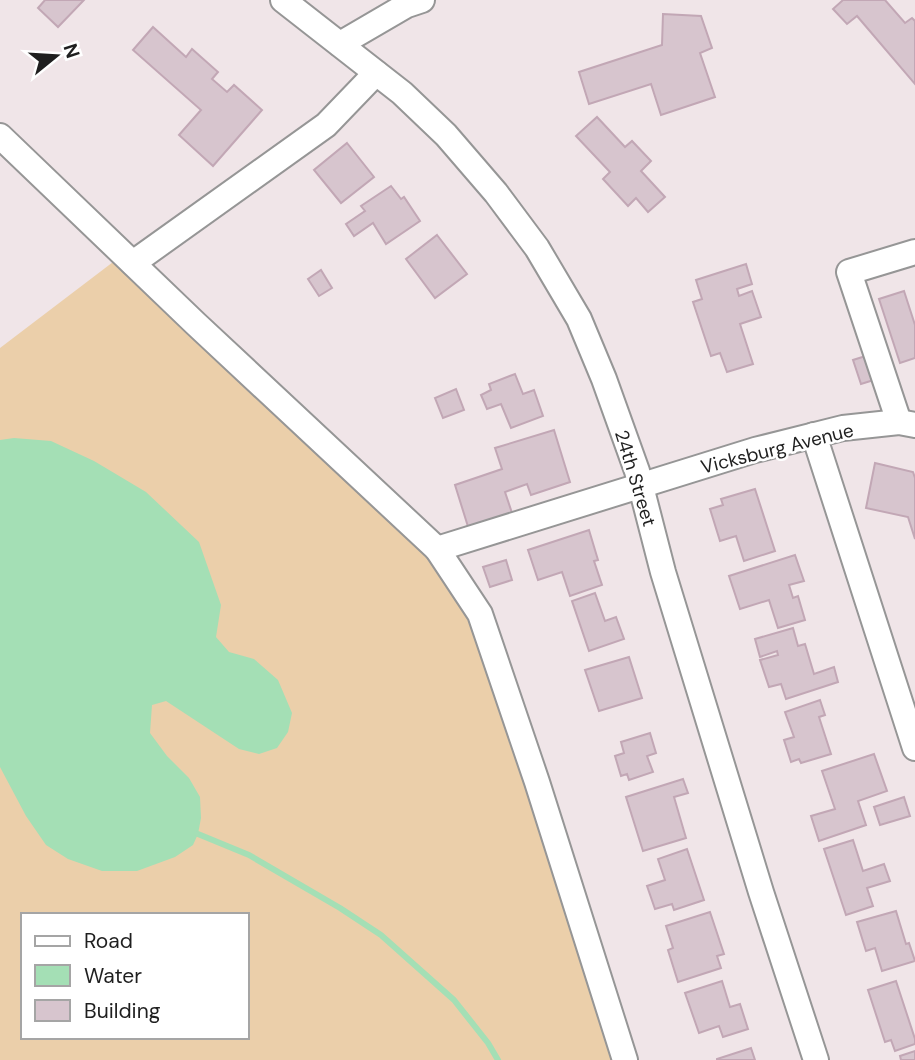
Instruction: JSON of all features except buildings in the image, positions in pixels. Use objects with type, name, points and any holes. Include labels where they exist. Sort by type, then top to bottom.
[{"type":"street","name":"24th Street","points":[[282,0],[402,93],[446,135],[496,193],[537,248],[579,319],[637,471],[667,585],[757,879],[816,1060]]},
{"type":"street","points":[[340,44],[407,5],[422,0]]},
{"type":"street","points":[[133,263],[326,125],[376,73]]},
{"type":"street","points":[[0,136],[437,549],[480,614],[537,782],[625,1060]]},
{"type":"street","points":[[907,423],[849,272],[915,252]]},
{"type":"street","name":"Vicksburg Avenue","points":[[437,549],[755,450],[843,428],[907,423]]},
{"type":"street","points":[[814,435],[915,748]]},
{"type":"shaded area","points":[[117,259],[446,576],[480,639],[616,1060],[0,1060],[0,348]]},
{"type":"water","points":[[14,438],[51,441],[94,461],[146,492],[199,542],[221,605],[216,637],[229,652],[254,659],[278,680],[292,713],[288,732],[277,748],[259,754],[239,749],[166,701],[152,705],[150,733],[167,756],[189,778],[200,797],[201,818],[193,845],[175,857],[137,871],[102,871],[68,859],[46,845],[26,816],[0,767],[0,440]]},
{"type":"waterway","points":[[198,834],[249,855],[381,935],[454,1000],[498,1060]]}]
